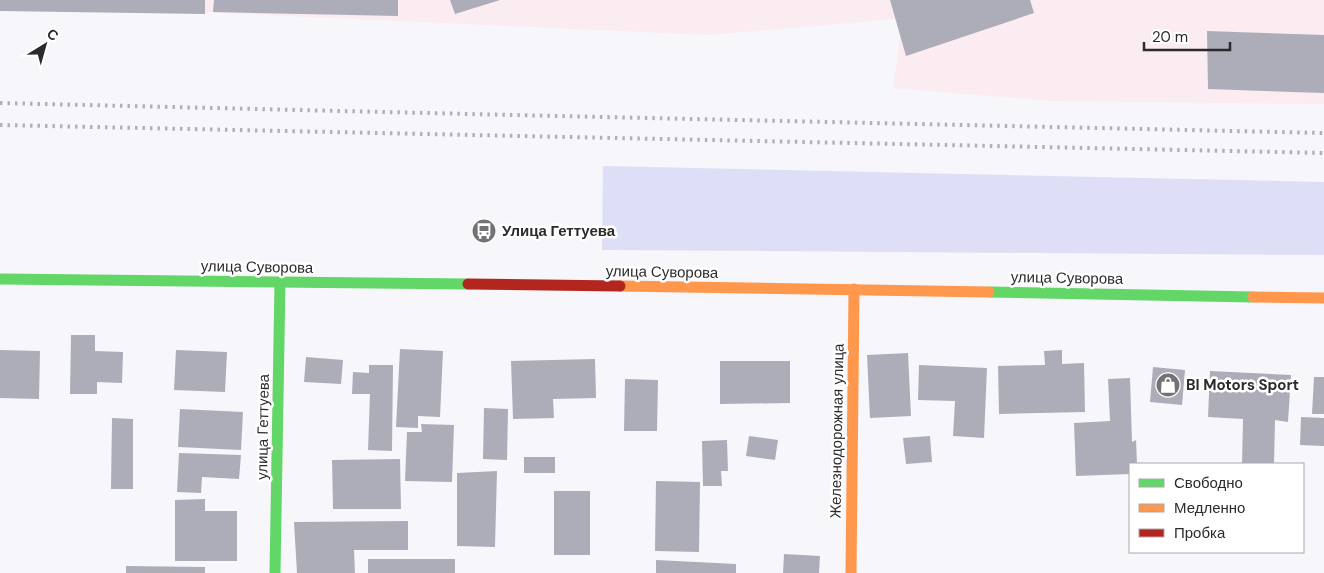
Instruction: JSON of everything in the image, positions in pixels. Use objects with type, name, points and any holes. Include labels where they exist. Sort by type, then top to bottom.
[{"type":"street","name":"улица Суворова","points":[[0,279],[854,289],[1324,298]]},
{"type":"street","name":"улица Геттуева","points":[[275,573],[280,282]]},
{"type":"street","name":"Железнодорожная улица","points":[[850,573],[854,289]]},
{"type":"shaded area","points":[[0,0],[890,0],[895,19],[709,35],[24,4]]},
{"type":"shaded area","points":[[892,0],[1324,0],[1324,104],[1051,101],[893,88],[901,30]]},
{"type":"shaded area","points":[[603,166],[1324,182],[1324,255],[602,250]]},
{"type":"building","points":[[0,0],[205,0],[205,14],[0,11]]},
{"type":"building","points":[[214,0],[398,0],[398,16],[213,12]]},
{"type":"building","points":[[450,0],[500,0],[455,14]]},
{"type":"building","points":[[890,0],[1030,0],[1034,13],[906,56]]},
{"type":"building","points":[[1207,31],[1324,35],[1324,93],[1208,89]]},
{"type":"building","points":[[71,335],[95,335],[95,351],[123,352],[122,383],[97,382],[97,394],[70,394]]},
{"type":"building","points":[[400,349],[443,351],[440,417],[418,416],[418,428],[396,427]]},
{"type":"building","points":[[0,350],[40,351],[39,399],[0,398]]},
{"type":"building","points":[[176,350],[227,352],[225,392],[174,390]]},
{"type":"building","points":[[1062,350],[1062,364],[1084,363],[1085,412],[999,414],[998,366],[1045,365],[1044,351]]},
{"type":"building","points":[[908,353],[911,416],[870,418],[867,355]]},
{"type":"building","points":[[306,357],[343,360],[341,384],[304,382]]},
{"type":"building","points":[[595,359],[596,398],[553,399],[554,418],[513,419],[511,361]]},
{"type":"building","points":[[720,361],[790,361],[790,403],[720,404]]},
{"type":"building","points":[[369,365],[393,365],[392,451],[368,450],[370,394],[352,394],[353,372],[369,373]]},
{"type":"building","points":[[919,365],[987,368],[984,438],[953,436],[955,401],[918,400]]},
{"type":"building","points":[[1153,367],[1185,370],[1182,405],[1150,402]]},
{"type":"building","points":[[1210,371],[1291,375],[1288,422],[1275,420],[1274,463],[1242,463],[1243,419],[1208,417]]},
{"type":"building","points":[[1314,377],[1324,377],[1324,414],[1312,414]]},
{"type":"building","points":[[1130,378],[1132,442],[1136,440],[1137,463],[1129,463],[1129,474],[1076,476],[1074,423],[1110,421],[1108,379]]},
{"type":"building","points":[[625,379],[658,380],[657,431],[624,431]]},
{"type":"building","points":[[484,408],[508,409],[507,460],[483,459]]},
{"type":"building","points":[[180,409],[243,412],[241,450],[178,447]]},
{"type":"building","points":[[1301,417],[1324,418],[1324,446],[1300,445]]},
{"type":"building","points":[[112,418],[133,419],[133,489],[111,489]]},
{"type":"building","points":[[421,424],[454,425],[452,482],[405,481],[407,432],[422,432]]},
{"type":"building","points":[[749,436],[778,440],[775,460],[746,456]]},
{"type":"building","points":[[930,436],[932,462],[906,464],[903,438]]},
{"type":"building","points":[[727,440],[728,471],[721,471],[722,486],[703,486],[702,441]]},
{"type":"building","points":[[179,453],[241,455],[239,479],[202,477],[201,493],[177,492]]},
{"type":"building","points":[[524,457],[555,457],[555,473],[524,473]]},
{"type":"building","points":[[400,459],[401,509],[333,509],[332,460]]},
{"type":"building","points":[[497,471],[495,547],[457,546],[457,473]]},
{"type":"building","points":[[656,481],[700,482],[699,552],[655,551]]},
{"type":"building","points":[[554,491],[590,491],[590,555],[554,555]]},
{"type":"building","points":[[205,499],[205,511],[237,511],[237,561],[175,561],[175,500]]},
{"type":"building","points":[[408,521],[408,550],[354,550],[355,573],[297,573],[294,522]]},
{"type":"building","points":[[784,554],[820,556],[819,573],[783,573]]},
{"type":"building","points":[[368,559],[455,559],[455,573],[368,573]]},
{"type":"building","points":[[656,560],[736,564],[736,573],[656,573]]},
{"type":"building","points":[[126,566],[205,567],[205,573],[126,573]]},
{"type":"railway","points":[[0,103],[1324,133]]},
{"type":"railway","points":[[0,125],[1324,153]]},
{"type":"traffic: fast","points":[[0,279],[468,284]]},
{"type":"traffic: fast","points":[[275,573],[280,282]]},
{"type":"traffic: fast","points":[[989,292],[1253,297]]},
{"type":"traffic: slow","points":[[620,286],[989,292]]},
{"type":"traffic: slow","points":[[851,573],[854,289]]},
{"type":"traffic: slow","points":[[1253,297],[1324,298]]},
{"type":"traffic: jam","points":[[468,284],[620,286]]},
{"type":"place","name":"Улица Геттуева","points":[[484,231]]},
{"type":"place","name":"BI Motors Sport","points":[[1168,385]]}]
